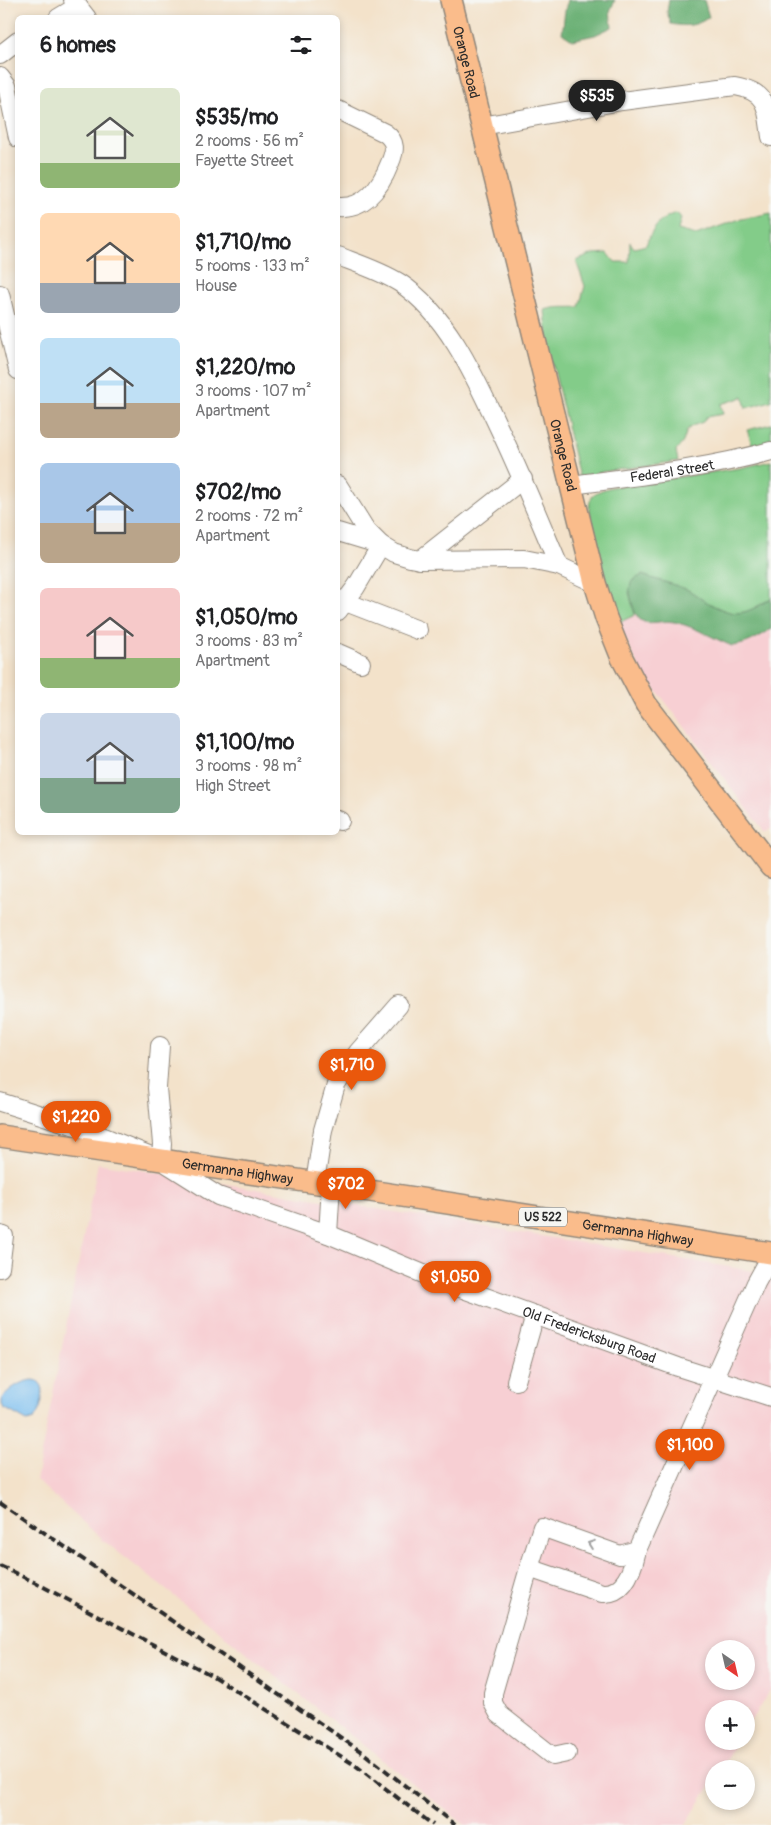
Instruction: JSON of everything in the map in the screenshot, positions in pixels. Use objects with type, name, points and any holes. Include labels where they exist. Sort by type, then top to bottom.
[{"type":"main road","name":"Orange Road","points":[[451,0],[595,583],[606,618],[622,658],[646,704],[771,867]]},
{"type":"main road","name":"Germanna Highway","points":[[0,1136],[771,1254]]},
{"type":"street","points":[[64,15],[79,8]]},
{"type":"street","points":[[0,56],[15,44]]},
{"type":"street","points":[[0,76],[7,86],[15,124]]},
{"type":"street","points":[[482,126],[622,101],[735,86],[746,88],[764,102],[768,113],[771,137]]},
{"type":"street","points":[[340,111],[386,132],[395,145],[395,151],[385,178],[378,188],[368,198],[356,204],[340,207]]},
{"type":"street","points":[[340,257],[377,270],[401,284],[419,298],[461,352],[474,375],[523,479],[559,566]]},
{"type":"street","points":[[0,294],[15,357]]},
{"type":"street","name":"Federal Street","points":[[572,486],[697,468],[735,461],[771,451]]},
{"type":"street","points":[[420,560],[523,479]]},
{"type":"street","points":[[340,487],[366,530],[381,545]]},
{"type":"street","points":[[340,533],[381,545],[394,552],[420,560],[524,559],[559,566],[595,583]]},
{"type":"street","points":[[381,545],[356,587],[340,604],[418,630]]},
{"type":"street","points":[[340,654],[361,663]]},
{"type":"street","points":[[328,1234],[323,1184],[322,1130],[336,1085],[358,1052],[399,1005]]},
{"type":"street","points":[[160,1046],[157,1088],[162,1144],[161,1160]]},
{"type":"street","name":"Old Fredericksburg Road","points":[[0,1102],[68,1122],[161,1160],[218,1196],[328,1234],[433,1278],[678,1367],[771,1396]]},
{"type":"street","points":[[0,1235],[4,1236],[0,1268]]},
{"type":"street","points":[[529,1568],[602,1593],[612,1592],[621,1587],[626,1581],[635,1562],[637,1550],[713,1378],[771,1254]]},
{"type":"street","points":[[516,1380],[535,1315]]},
{"type":"street","points":[[566,1753],[553,1756],[550,1754],[499,1714],[493,1703],[493,1693],[542,1527],[620,1555],[637,1550]]},
{"type":"shaded area","points":[[677,597],[749,642],[771,629],[771,828],[765,832],[661,696],[644,678],[618,623]]},
{"type":"shaded area","points":[[98,1163],[771,1274],[771,1689],[755,1714],[755,1700],[705,1700],[705,1750],[733,1750],[726,1760],[705,1760],[705,1794],[685,1825],[465,1825],[104,1541],[36,1480]]},
{"type":"green space","points":[[568,0],[615,0],[610,11],[612,27],[595,35],[572,40],[562,33]]},
{"type":"green space","points":[[669,0],[704,0],[709,17],[691,25],[671,24],[667,12]]},
{"type":"green space","points":[[677,213],[681,218],[678,230],[696,235],[737,220],[771,213],[771,401],[746,408],[743,397],[721,404],[723,414],[706,417],[703,422],[687,430],[683,442],[676,451],[678,461],[579,477],[549,348],[545,310],[579,307],[585,286],[576,261],[593,254],[608,253],[615,262],[629,262],[630,242],[634,248],[646,245],[657,225],[666,217]]},
{"type":"green space","points":[[771,424],[771,444],[754,450],[747,430]]},
{"type":"green space","points":[[771,461],[771,598],[761,605],[744,612],[730,612],[714,606],[686,589],[642,575],[629,592],[635,615],[618,623],[607,587],[589,508],[593,495],[612,487],[740,468]]},
{"type":"green space","points":[[642,575],[686,589],[714,606],[730,612],[744,612],[761,605],[771,598],[771,629],[748,642],[732,646],[678,623],[670,621],[644,622],[635,613],[630,592],[632,581]]},
{"type":"water","points":[[34,1380],[38,1381],[42,1386],[42,1399],[34,1419],[27,1421],[4,1408],[2,1398],[16,1386]]},
{"type":"railway","points":[[0,1502],[366,1755],[455,1825]]},
{"type":"railway","points":[[0,1566],[211,1675],[355,1765],[433,1825]]}]
